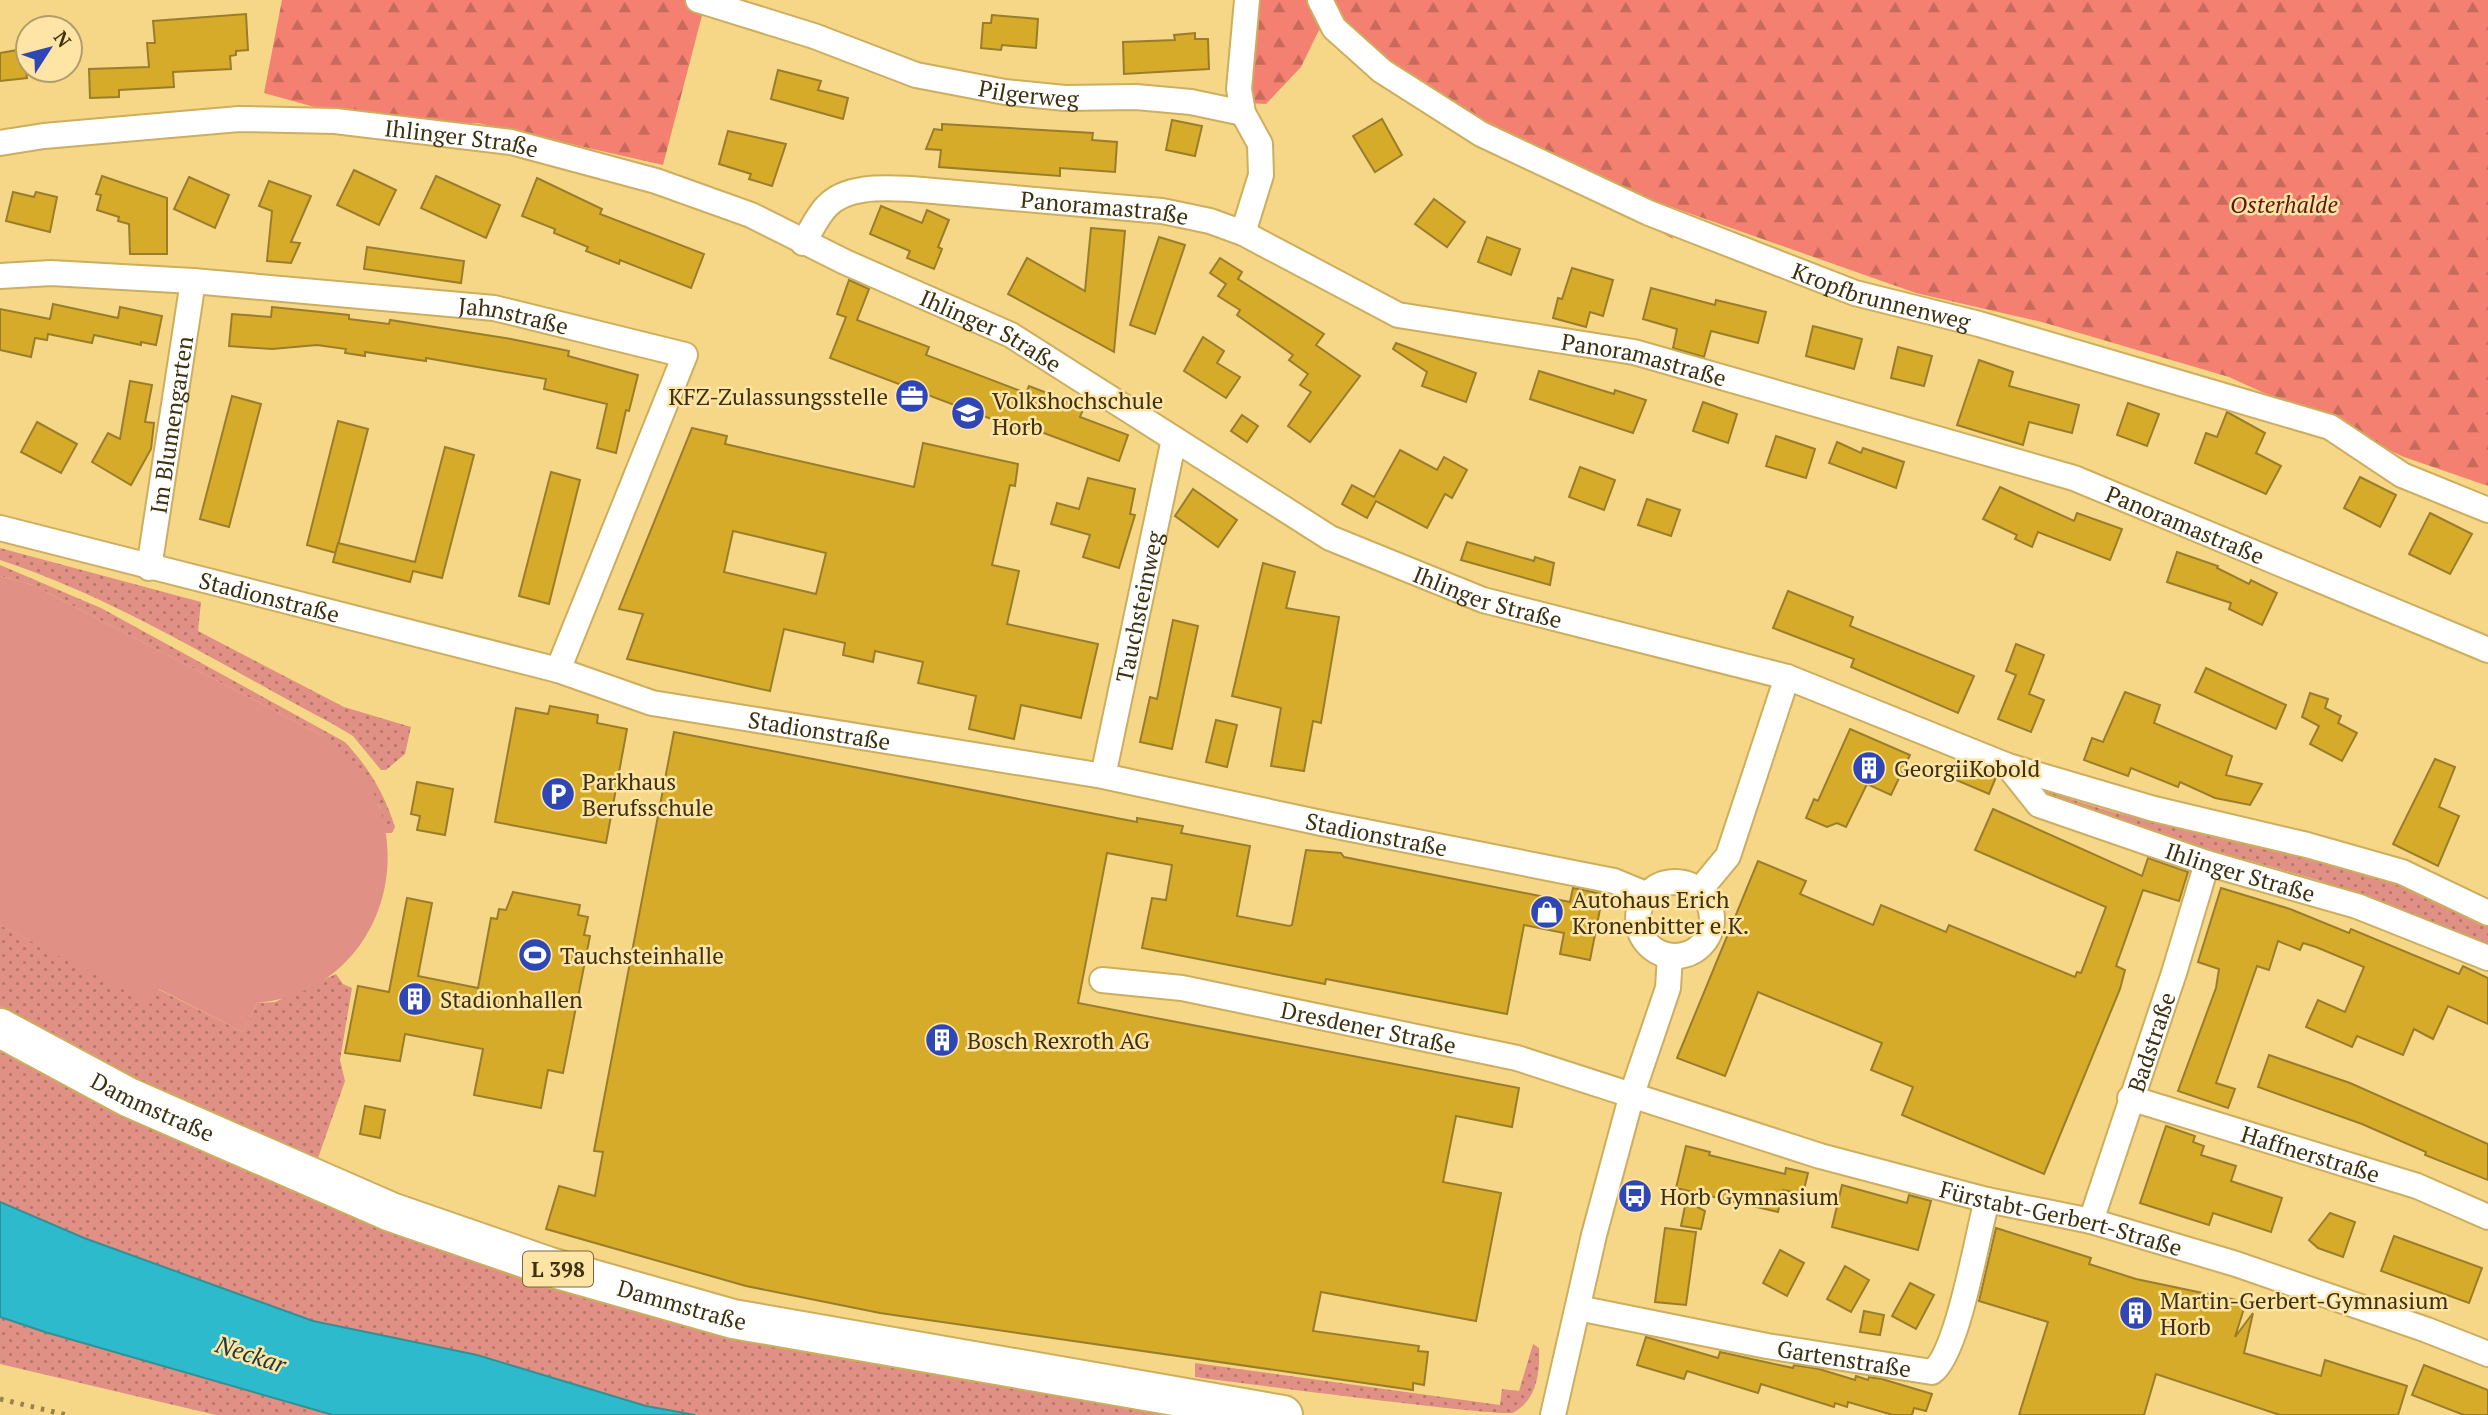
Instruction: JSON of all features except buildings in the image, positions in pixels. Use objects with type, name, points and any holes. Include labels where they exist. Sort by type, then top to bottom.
[{"type":"main road","name":"Dammstraße","points":[[0,1028],[128,1097],[366,1201],[550,1267],[733,1319],[1283,1415]]},
{"type":"street","name":"Pilgerweg","points":[[698,0],[814,36],[916,75],[1005,92],[1065,98],[1136,97],[1191,102],[1243,113]]},
{"type":"street","points":[[1243,233],[1261,175],[1260,144],[1243,113],[1239,89],[1247,0]]},
{"type":"street","name":"Kropfbrunnenweg","points":[[1320,0],[1334,28],[1382,71],[1481,134],[1649,213],[1855,293],[1979,324],[2330,427],[2402,475],[2488,510]]},
{"type":"street","name":"Ihlinger Straße","points":[[0,143],[44,136],[239,120],[335,121],[511,142],[696,193],[751,215],[803,243],[1012,335],[1330,538],[1483,600],[1787,677],[2008,765],[2154,809],[2307,845],[2402,872],[2488,913]]},
{"type":"street","name":"Panoramastraße","points":[[803,243],[828,205],[843,196],[871,188],[911,189],[1162,211],[1210,221],[1243,233],[1398,315],[1633,352],[2074,478],[2488,650]]},
{"type":"street","name":"Jahnstraße","points":[[0,276],[51,273],[193,281],[494,308],[685,355],[558,670]]},
{"type":"street","name":"Im Blumengarten","points":[[149,568],[193,281]]},
{"type":"street","name":"Tauchsteinweg","points":[[1103,776],[1174,439]]},
{"type":"street","name":"Stadionstraße","points":[[0,528],[558,670],[652,703],[1103,776],[1614,881],[1648,895]]},
{"type":"street","points":[[1699,891],[1728,856],[1787,677]]},
{"type":"street","name":"Ihlinger Straße","points":[[2008,765],[2039,805],[2207,863],[2357,906],[2488,958]]},
{"type":"street","name":"Badstraße","points":[[2091,1221],[2174,973],[2207,863]]},
{"type":"street","points":[[1673,882],[1690,885],[1699,891],[1711,912],[1708,935],[1692,952],[1670,956],[1650,946],[1639,927],[1642,905],[1648,895],[1673,882]]},
{"type":"street","points":[[1553,1415],[1632,1094],[1668,988],[1670,956]]},
{"type":"street","name":"Dresdener Straße","points":[[1102,980],[1181,988],[1517,1058],[1632,1094]]},
{"type":"street","name":"Fürstabt-Gerbert-Straße","points":[[1632,1094],[1820,1157],[1987,1200],[2091,1221],[2330,1296],[2488,1354]]},
{"type":"street","name":"Haffnerstraße","points":[[2130,1098],[2417,1186],[2488,1217]]},
{"type":"street","name":"Gartenstraße","points":[[1578,1308],[1767,1346],[1932,1372],[1942,1365],[1952,1342],[1987,1200]]},
{"type":"shaded area","points":[[0,548],[201,602],[198,631],[344,707],[411,727],[405,754],[386,770],[381,770],[353,736],[331,723],[127,613],[85,593],[0,560]]},
{"type":"shaded area","points":[[0,565],[101,608],[345,742],[381,792],[395,827],[392,833],[385,833],[379,805],[323,736],[33,585],[0,576]]},
{"type":"shaded area","points":[[0,576],[33,585],[323,736],[356,767],[375,795],[379,806],[387,840],[387,874],[380,906],[366,935],[347,961],[322,982],[292,996],[257,1003],[243,1032],[159,989],[151,1004],[0,925]]},
{"type":"shaded area","points":[[2041,788],[2125,815],[2296,852],[2380,878],[2488,923],[2488,948],[2318,880],[2079,813],[2040,793]]},
{"type":"shaded area","points":[[0,925],[151,1003],[158,989],[243,1032],[257,1003],[275,1002],[336,974],[343,984],[352,988],[340,1060],[345,1081],[317,1161],[300,1160],[0,1014]]},
{"type":"shaded area","points":[[0,1045],[372,1222],[1183,1415],[695,1415],[646,1406],[477,1355],[313,1321],[84,1238],[0,1202]]},
{"type":"shaded area","points":[[0,1317],[333,1415],[216,1415],[0,1364]]},
{"type":"shaded area","points":[[1533,1344],[1539,1348],[1535,1385],[1527,1401],[1512,1413],[1412,1404],[1195,1377],[1195,1363],[1500,1405],[1502,1389],[1519,1391]]},
{"type":"green space","points":[[282,0],[706,0],[663,165],[478,123],[394,129],[264,93]]},
{"type":"green space","name":"Osterhalde","points":[[1237,0],[2488,0],[2488,486],[2404,457],[2229,377],[2042,322],[1916,293],[1663,204],[1673,239],[1427,111],[1354,63],[1319,30],[1301,67],[1266,104],[1229,102]]},
{"type":"water","name":"Neckar","points":[[0,1202],[84,1238],[313,1321],[477,1355],[646,1406],[695,1415],[333,1415],[45,1332],[0,1317]]},
{"type":"railway","points":[[0,1399],[67,1415]]},
{"type":"place","name":"KFZ-Zulassungsstelle","points":[[912,396]]},
{"type":"place","name":"Volkshochschule Horb","points":[[968,413]]},
{"type":"place","name":"GeorgiiKobold","points":[[1869,768]]},
{"type":"place","name":"Parkhaus Berufsschule","points":[[558,794]]},
{"type":"place","name":"Autohaus Erich Kronenbitter e.K.","points":[[1547,912]]},
{"type":"place","name":"Tauchsteinhalle","points":[[535,955]]},
{"type":"place","name":"Stadionhallen","points":[[415,999]]},
{"type":"place","name":"Bosch Rexroth AG","points":[[942,1040]]},
{"type":"place","name":"Horb Gymnasium","points":[[1635,1196]]},
{"type":"place","name":"Martin-Gerbert-Gymnasium Horb","points":[[2136,1313]]}]
